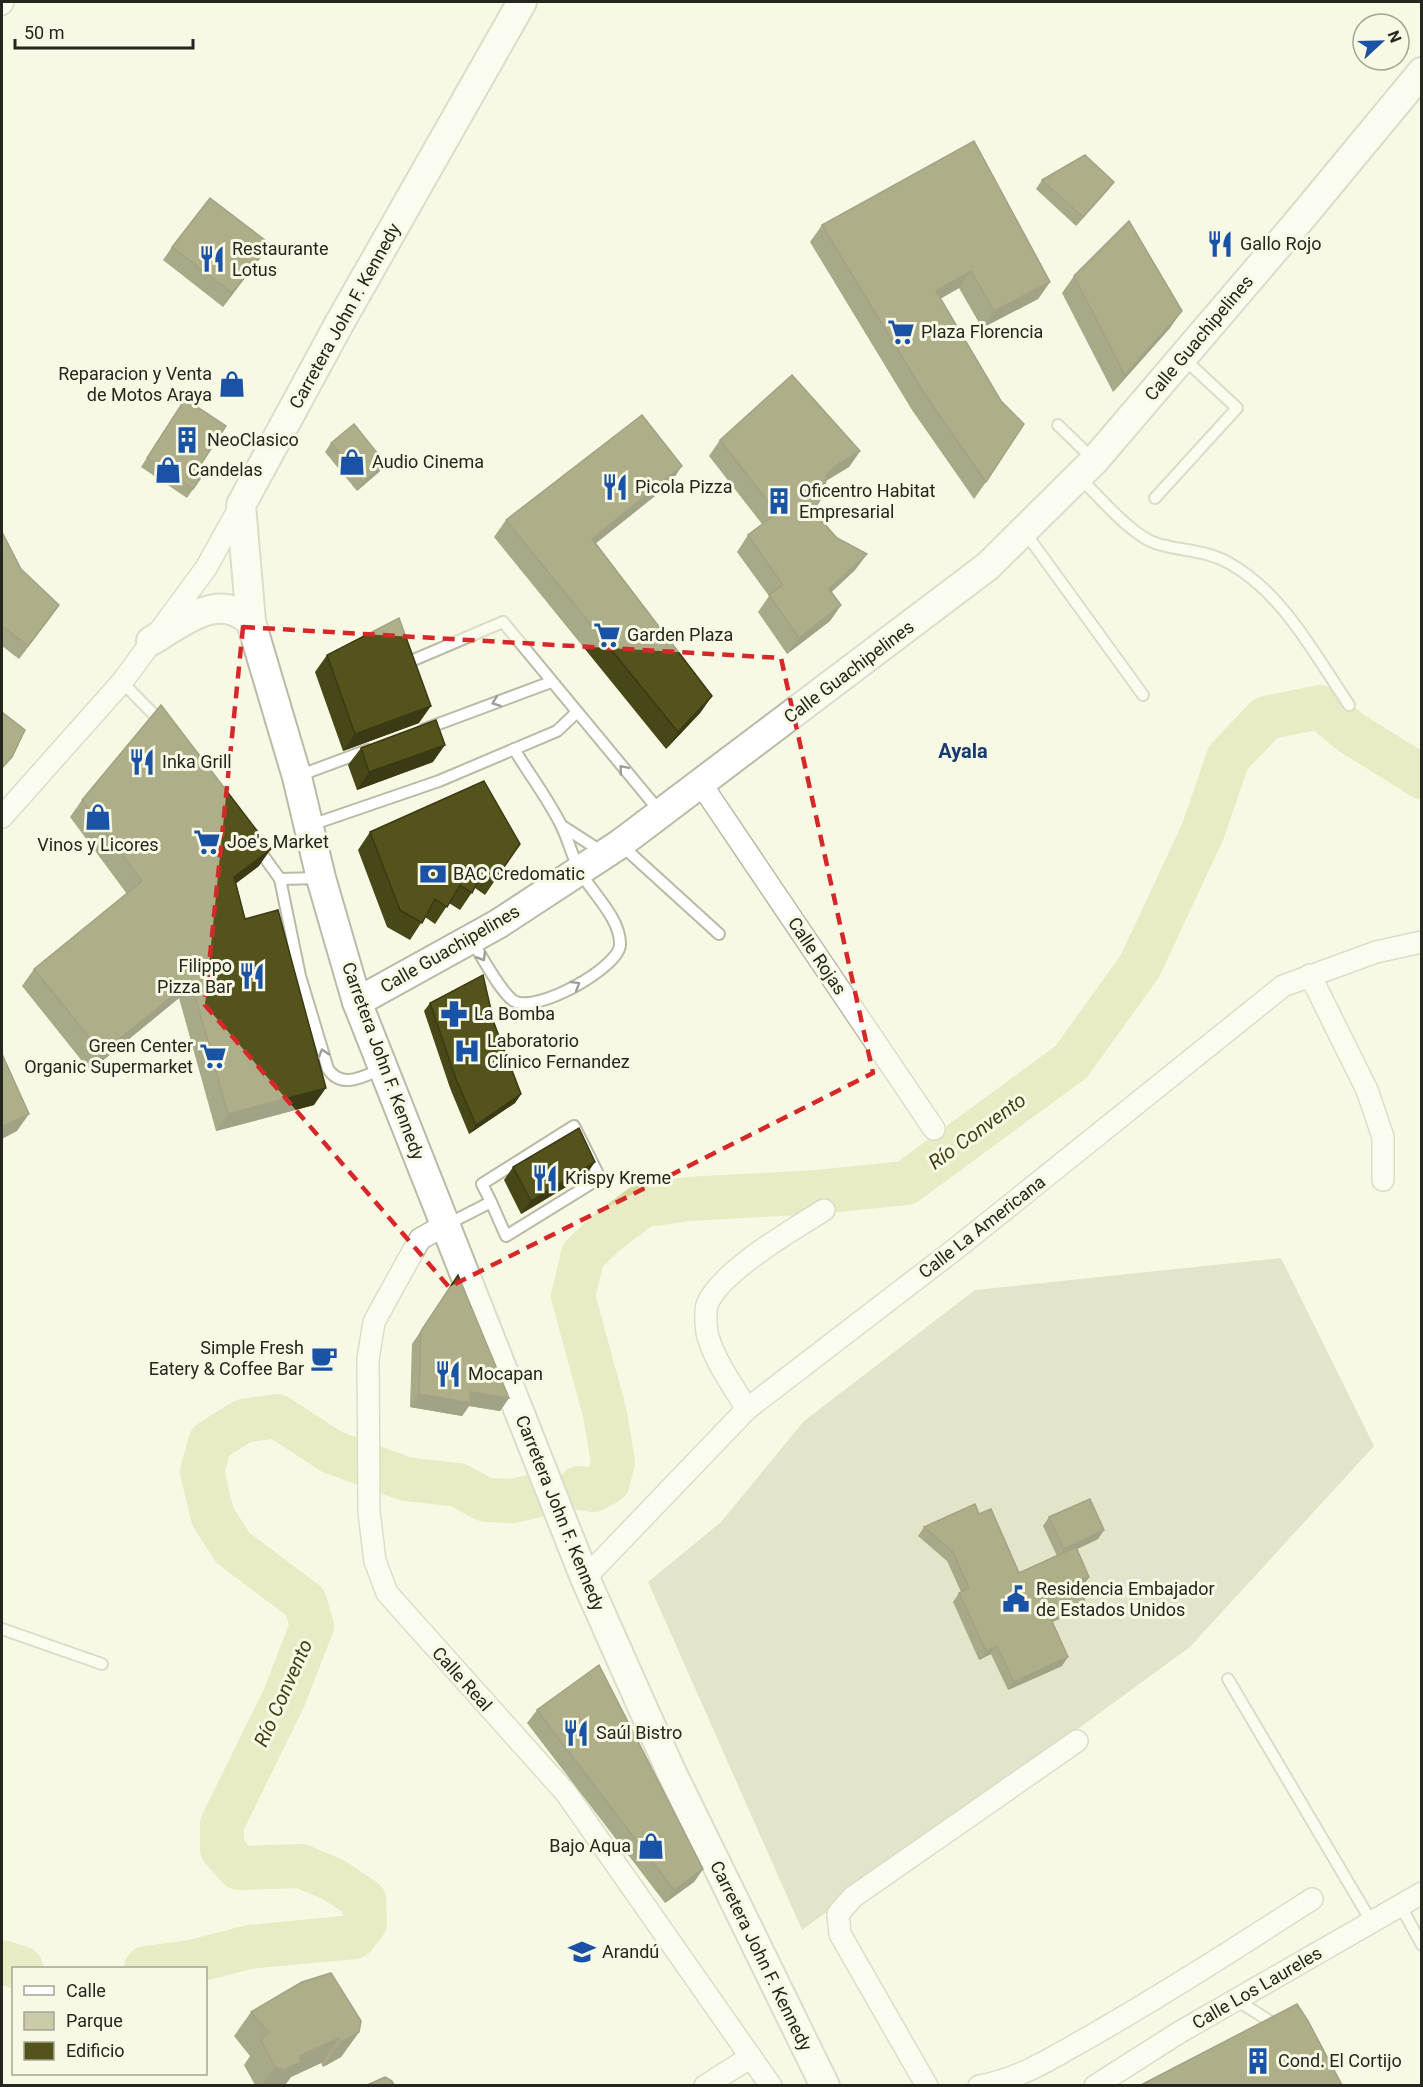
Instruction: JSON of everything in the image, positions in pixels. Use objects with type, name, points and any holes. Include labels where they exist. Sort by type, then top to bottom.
[{"type":"main road","name":"Carretera John F. Kennedy","points":[[522,2],[339,324],[242,505],[251,622],[297,777],[321,878],[357,1002],[585,1578],[670,1769],[825,2085]]},
{"type":"main road","name":"Calle Guachipelines","points":[[357,1002],[472,939],[580,872],[701,784],[988,566],[1086,469],[1293,228],[1422,72]]},
{"type":"main road","points":[[151,641],[211,609],[240,611],[251,622]]},
{"type":"street","points":[[2,817],[122,682],[206,568],[242,505]]},
{"type":"street","name":"Calle Rojas","points":[[701,784],[934,1129]]},
{"type":"street","name":"Calle La Americana","points":[[585,1578],[747,1409],[958,1247],[1283,986],[1376,952],[1422,942]]},
{"type":"street","points":[[1310,975],[1367,1090],[1383,1137],[1383,1180]]},
{"type":"street","points":[[747,1409],[718,1361],[707,1335],[707,1306],[720,1286],[757,1254],[824,1210]]},
{"type":"street","name":"Calle Real","points":[[445,1225],[420,1239],[374,1322],[368,1359],[369,1512],[375,1561],[387,1593],[566,1793],[771,2085]]},
{"type":"street","points":[[927,2085],[840,1934],[838,1914],[853,1897],[1077,1741]]},
{"type":"street","name":"Calle Los Laureles","points":[[1095,2085],[1180,2032],[1238,2001],[1422,1893]]},
{"type":"street","points":[[979,2085],[1001,2082],[1026,2072],[1143,2006],[1312,1899]]},
{"type":"street","points":[[705,2085],[751,2057]]},
{"type":"lane","points":[[1155,498],[1237,408],[1182,357]]},
{"type":"lane","points":[[1058,425],[1086,469],[1143,538],[1157,544],[1189,548],[1228,562],[1261,586],[1292,621],[1348,705]]},
{"type":"lane","points":[[1024,531],[1143,695]]},
{"type":"lane","points":[[404,664],[503,622],[661,814]]},
{"type":"lane","points":[[122,682],[174,737]]},
{"type":"lane","points":[[418,732],[551,682]]},
{"type":"lane","points":[[308,826],[439,781],[557,731],[576,713]]},
{"type":"lane","points":[[297,777],[374,748]]},
{"type":"lane","points":[[472,939],[493,975],[514,1000],[531,1005],[557,996],[585,980],[616,955],[620,945],[615,925],[580,872],[561,826],[514,749]]},
{"type":"lane","points":[[561,826],[613,849],[719,934]]},
{"type":"lane","points":[[252,841],[280,879],[300,976],[328,1069],[334,1078],[355,1080],[384,1068]]},
{"type":"lane","points":[[280,879],[321,878]]},
{"type":"lane","points":[[574,1126],[600,1179],[506,1236],[491,1202],[482,1184],[574,1126]]},
{"type":"lane","points":[[445,1225],[491,1202]]},
{"type":"lane","points":[[2,1629],[102,1664]]},
{"type":"lane","points":[[1228,1678],[1371,1921]]},
{"type":"lane","points":[[1400,1905],[1422,1945]]},
{"type":"lane","points":[[1238,2001],[1268,2020],[1286,2042]]},
{"type":"highlighted area","points":[[243,627],[781,658],[873,1073],[449,1287],[205,1005]]},
{"type":"green space","points":[[1281,1258],[1374,1446],[1190,1647],[802,1930],[648,1582],[721,1522],[804,1421],[975,1290]],"holes":[[[1084,1508],[1044,1626],[979,1659],[953,1602],[963,1597],[947,1561],[1013,1582],[1059,1561]]]},
{"type":"building","name":"Plaza Florencia","points":[[974,141],[1050,282],[994,311],[971,271],[936,291],[1001,401],[1024,424],[986,482],[924,393],[822,225]]},
{"type":"building","points":[[1085,155],[1114,182],[1083,217],[1042,180]]},
{"type":"building","name":"Restaurante Lotus","points":[[210,198],[270,244],[232,293],[172,247]]},
{"type":"building","points":[[1129,221],[1182,311],[1125,375],[1074,276]]},
{"type":"building","name":"Oficentro Habitat Empresarial","points":[[792,375],[860,451],[838,464],[827,474],[823,495],[816,506],[821,520],[837,538],[867,554],[829,589],[841,605],[799,638],[769,595],[783,585],[748,535],[777,513],[720,440]]},
{"type":"building","name":"NeoClasico","points":[[185,399],[226,426],[201,464],[207,469],[193,489],[147,458]]},
{"type":"building","name":"Garden Plaza","points":[[642,415],[682,466],[592,539],[712,696],[678,732],[506,520]]},
{"type":"building","name":"Audio Cinema","points":[[354,424],[385,463],[363,482],[331,443]]},
{"type":"building","points":[[2,532],[21,569],[59,605],[28,646],[2,626]]},
{"type":"building","points":[[399,618],[431,706],[355,734],[327,655]]},
{"type":"building","points":[[161,705],[271,849],[234,877],[245,919],[278,910],[326,1088],[228,1114],[191,981],[102,1053],[34,969],[142,881],[82,800]]},
{"type":"building","points":[[2,712],[25,730],[12,757],[2,768]]},
{"type":"building","points":[[436,720],[445,745],[369,772],[361,748]]},
{"type":"building","name":"BAC Credomatic","points":[[484,781],[520,844],[497,877],[484,869],[472,893],[460,885],[447,907],[435,899],[422,923],[400,910],[370,832]]},
{"type":"building","points":[[483,975],[494,1023],[521,1094],[476,1125],[456,1079],[430,1003]]},
{"type":"building","points":[[2,1054],[29,1114],[2,1127]]},
{"type":"building","name":"Krispy Kreme","points":[[579,1128],[595,1162],[531,1201],[513,1167]]},
{"type":"building","name":"Mocapan","points":[[458,1275],[509,1398],[470,1392],[471,1403],[419,1394],[421,1331]]},
{"type":"building","points":[[1090,1499],[1104,1530],[1064,1549],[1049,1517]]},
{"type":"building","name":"Residencia Embajador de Estados Unidos","points":[[975,1504],[979,1514],[991,1509],[1019,1573],[1076,1547],[1089,1577],[1077,1582],[1085,1601],[1050,1617],[1068,1657],[1014,1682],[997,1646],[986,1651],[959,1593],[969,1588],[953,1552],[924,1527]]},
{"type":"building","points":[[599,1665],[703,1869],[674,1890],[537,1710]]},
{"type":"building","points":[[331,1973],[361,2021],[359,2032],[341,2042],[339,2038],[300,2056],[301,2062],[284,2070],[275,2067],[261,2040],[268,2032],[251,2012],[302,1982]]},
{"type":"building","points":[[1297,2004],[1342,2085],[1141,2085]]},
{"type":"building","points":[[385,2077],[394,2085],[367,2085]]},
{"type":"waterway","name":"Río Convento","points":[[579,1488],[593,1490],[608,1482],[613,1462],[605,1414],[573,1296],[583,1255],[607,1232],[642,1206],[687,1199],[817,1192],[906,1183],[1071,1062],[1140,966],[1203,831],[1228,758],[1266,718],[1320,707],[1350,732],[1422,777]]},
{"type":"waterway","name":"Río Convento","points":[[154,1967],[191,1962],[249,1947],[354,1937],[365,1923],[364,1900],[334,1880],[301,1866],[239,1868],[222,1849],[222,1824],[284,1698],[312,1626],[305,1602],[233,1548],[213,1517],[202,1472],[210,1442],[243,1421],[277,1416],[332,1452],[406,1479],[458,1485],[486,1500],[513,1501],[534,1496]]},
{"type":"waterway","name":"Río Convento","points":[[2,1962],[18,1967]]},
{"type":"place","name":"Gallo Rojo","points":[[1220,244]]},
{"type":"place","name":"Restaurante Lotus","points":[[212,259]]},
{"type":"place","name":"Plaza Florencia","points":[[901,332]]},
{"type":"place","name":"Reparacion y Venta de Motos Araya","points":[[232,384]]},
{"type":"place","name":"NeoClasico","points":[[187,440]]},
{"type":"place","name":"Audio Cinema","points":[[352,462]]},
{"type":"place","name":"Candelas","points":[[168,470]]},
{"type":"place","name":"Picola Pizza","points":[[615,487]]},
{"type":"place","name":"Oficentro Habitat Empresarial","points":[[779,501]]},
{"type":"place","name":"Garden Plaza","points":[[607,635]]},
{"type":"place","name":"Inka Grill","points":[[142,762]]},
{"type":"place","name":"Vinos y Licores","points":[[98,817]]},
{"type":"place","name":"Joe's Market","points":[[207,842]]},
{"type":"place","name":"BAC Credomatic","points":[[433,874]]},
{"type":"place","name":"Filippo Pizza Bar","points":[[252,976]]},
{"type":"place","name":"La Bomba","points":[[454,1014]]},
{"type":"place","name":"Laboratorio Clínico Fernandez","points":[[467,1051]]},
{"type":"place","name":"Green Center Organic Supermarket","points":[[213,1056]]},
{"type":"place","name":"Krispy Kreme","points":[[545,1178]]},
{"type":"place","name":"Simple Fresh Eatery & Coffee Bar","points":[[324,1358]]},
{"type":"place","name":"Mocapan","points":[[448,1374]]},
{"type":"place","name":"Residencia Embajador de Estados Unidos","points":[[1016,1599]]},
{"type":"place","name":"Saúl Bistro","points":[[576,1733]]},
{"type":"place","name":"Bajo Aqua","points":[[651,1846]]},
{"type":"place","name":"Arandú","points":[[582,1952]]},
{"type":"place","name":"Cond. El Cortijo","points":[[1258,2061]]},
{"type":"district","name":"Ayala","points":[[963,751]]}]
